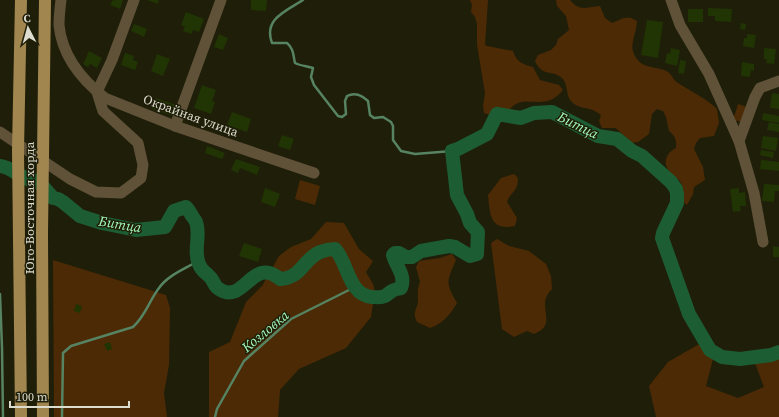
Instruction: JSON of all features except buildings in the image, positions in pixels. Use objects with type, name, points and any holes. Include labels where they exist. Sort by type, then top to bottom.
[{"type":"main road","name":"Юго-Восточная хорда","points":[[21,0],[18,90],[21,417]]},
{"type":"main road","name":"Юго-Восточная хорда","points":[[43,417],[42,233],[45,0]]},
{"type":"street","name":"Окрайная улица","points":[[61,0],[59,25],[62,44],[71,63],[96,92],[105,98],[175,126],[314,174]]},
{"type":"street","points":[[0,132],[70,179],[96,192],[121,193],[141,178],[143,165],[138,143],[103,111],[96,92],[112,60],[134,0]]},
{"type":"street","points":[[175,126],[221,0]]},
{"type":"street","points":[[671,0],[680,26],[710,74],[739,141],[754,193],[762,242]]},
{"type":"street","points":[[739,141],[755,97],[760,88],[779,81]]},
{"type":"shaded area","points":[[470,0],[488,0],[485,45],[513,51],[518,61],[533,67],[540,80],[559,85],[563,90],[556,97],[549,101],[522,102],[516,104],[510,109],[496,111],[490,115],[484,113],[483,106],[485,93],[477,45],[477,24],[475,17],[471,12],[472,5]]},
{"type":"shaded area","points":[[556,0],[570,0],[577,6],[584,8],[600,6],[605,18],[612,23],[627,18],[637,21],[632,46],[637,59],[645,65],[668,72],[677,82],[703,98],[717,109],[719,123],[714,136],[700,138],[694,149],[703,167],[705,180],[694,187],[693,194],[687,205],[682,201],[682,186],[680,181],[671,173],[666,165],[666,158],[676,148],[676,140],[669,131],[663,111],[657,109],[652,114],[649,134],[638,142],[631,143],[616,128],[602,128],[599,121],[601,115],[593,110],[579,107],[573,103],[569,98],[566,84],[562,78],[558,75],[541,70],[538,66],[535,61],[538,55],[551,50],[556,45],[558,39],[569,30],[566,16],[557,6]]},
{"type":"shaded area","points":[[738,104],[747,107],[742,122],[733,120]]},
{"type":"shaded area","points":[[514,174],[518,178],[518,183],[516,189],[507,202],[517,218],[515,226],[501,226],[496,224],[493,220],[488,195],[501,178]]},
{"type":"shaded area","points":[[300,180],[320,186],[315,205],[295,199]]},
{"type":"shaded area","points":[[326,222],[344,223],[359,249],[373,261],[366,272],[375,291],[371,317],[346,348],[299,369],[280,390],[278,417],[209,417],[209,352],[230,342],[246,302],[262,286],[279,256],[291,247],[311,239]]},
{"type":"shaded area","points":[[497,239],[509,246],[529,251],[546,264],[551,276],[552,289],[547,295],[545,302],[545,325],[542,330],[534,334],[527,331],[514,337],[502,329],[491,243]]},
{"type":"shaded area","points":[[452,254],[456,260],[449,277],[449,286],[457,303],[446,318],[430,328],[417,322],[415,315],[420,282],[416,267],[419,261],[440,258]]},
{"type":"shaded area","points":[[53,260],[166,295],[170,308],[169,365],[164,393],[167,417],[54,417]]},
{"type":"shaded area","points":[[701,343],[714,355],[706,386],[738,398],[764,387],[755,363],[779,357],[779,417],[656,417],[649,386],[668,362]]},
{"type":"waterway","points":[[303,0],[283,12],[273,22],[270,35],[272,43],[287,43],[292,50],[295,63],[313,68],[311,77],[314,85],[338,116],[342,117],[346,114],[345,101],[347,96],[353,94],[358,95],[368,101],[370,115],[374,118],[383,117],[391,122],[393,126],[393,140],[401,151],[415,154],[452,151]]},
{"type":"waterway","name":"Битца","points":[[0,166],[5,167],[27,179],[38,181],[53,198],[63,202],[80,216],[102,223],[136,230],[165,227],[174,211],[186,207],[196,221],[198,232],[197,259],[200,267],[209,275],[219,289],[228,292],[235,291],[255,276],[262,273],[270,273],[280,279],[287,278],[298,272],[314,255],[329,249],[335,249],[343,262],[349,277],[358,290],[364,295],[380,297],[401,288],[402,279],[394,259],[393,255],[395,253],[399,253],[406,257],[412,257],[421,251],[449,246],[455,247],[470,256],[477,254],[478,232],[470,223],[457,195],[452,151],[487,134],[497,114],[521,118],[534,113],[552,112],[598,136],[617,139],[632,151],[642,156],[671,182],[676,189],[677,203],[662,238],[689,314],[710,350],[722,357],[740,359],[771,355],[779,352]]},
{"type":"waterway","points":[[62,417],[63,353],[71,346],[133,327],[141,318],[163,283],[167,279],[198,261]]},
{"type":"waterway","name":"Козловка","points":[[215,417],[217,409],[244,361],[291,319],[355,287]]},
{"type":"waterway","points":[[0,294],[3,417]]}]
